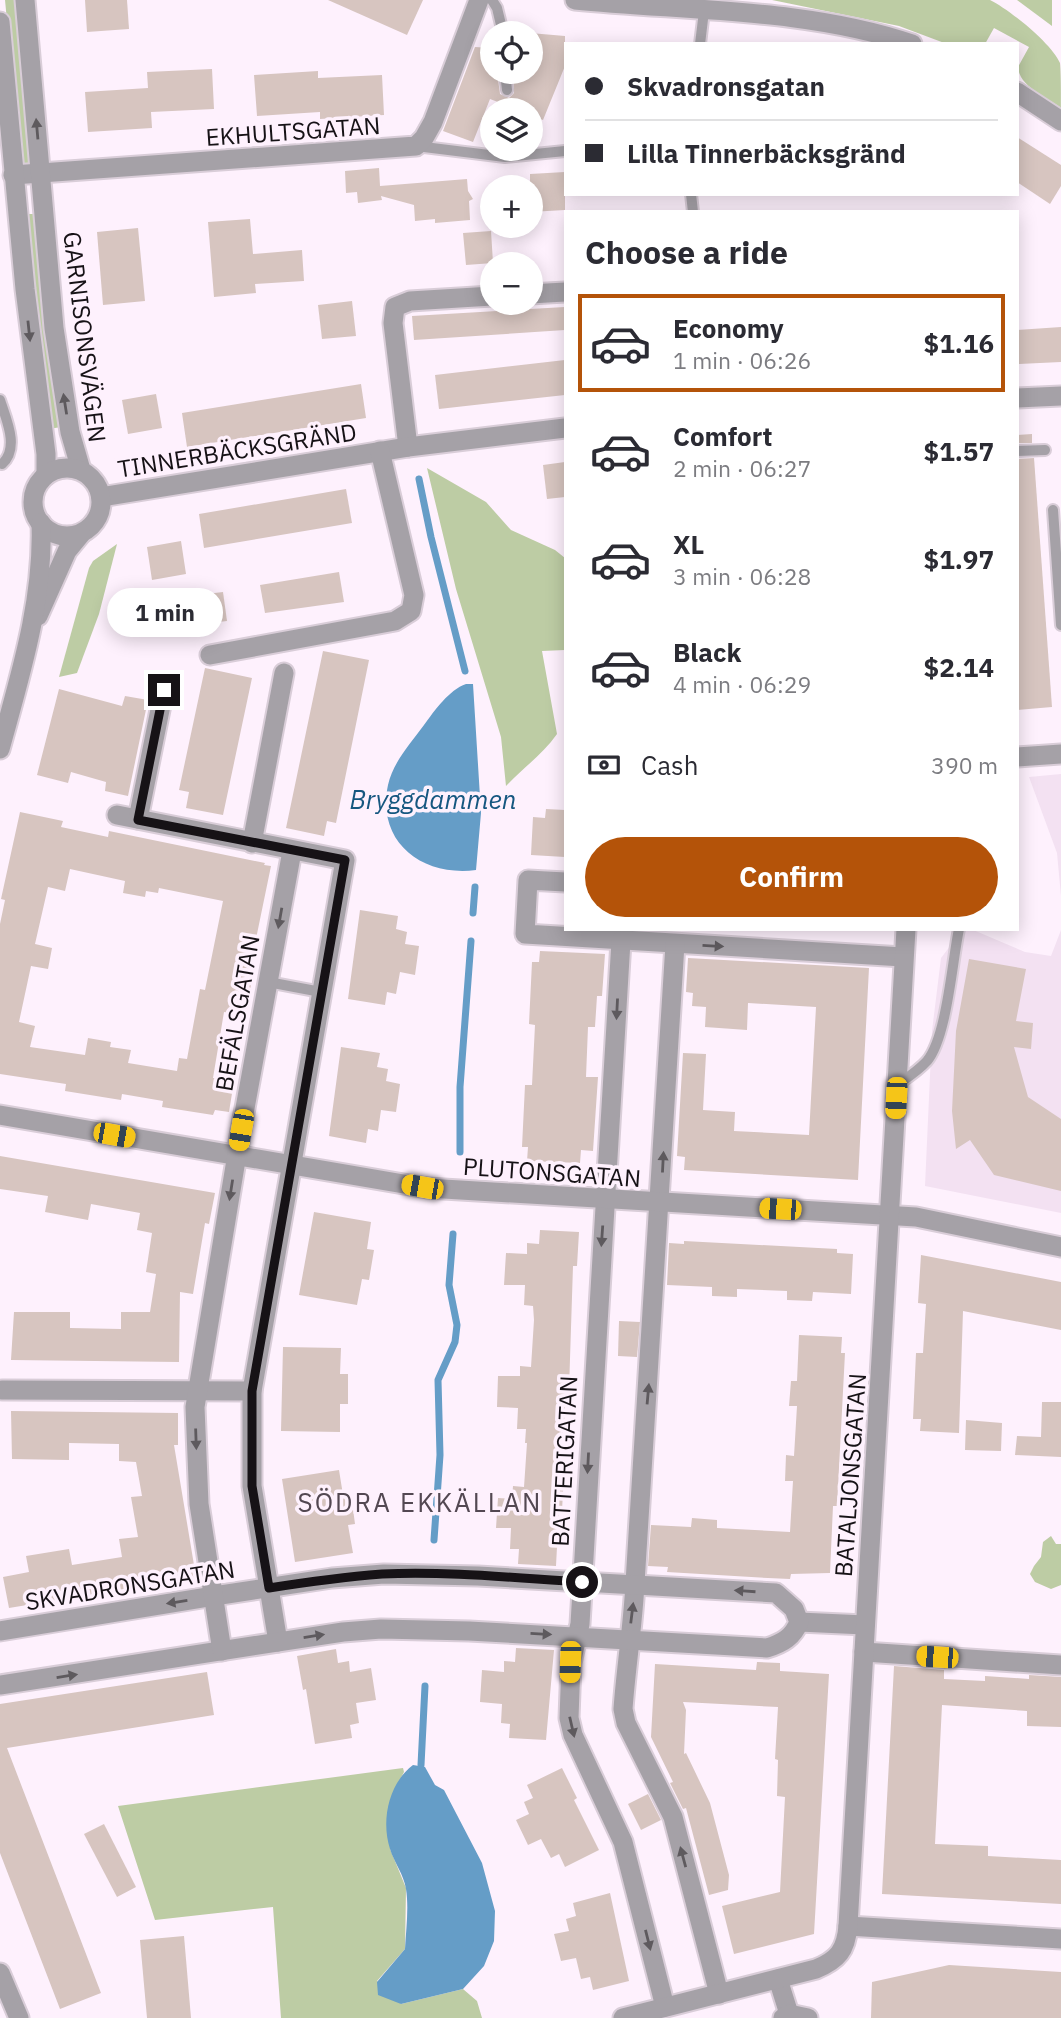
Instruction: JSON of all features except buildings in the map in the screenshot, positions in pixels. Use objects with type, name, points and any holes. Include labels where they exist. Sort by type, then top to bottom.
[{"type":"street","name":"GARNISONSVÄGEN","points":[[24,0],[54,328],[70,432],[81,470]]},
{"type":"street","name":"EKHULTSGATAN","points":[[7,175],[416,146],[433,122],[479,0]]},
{"type":"street","points":[[575,0],[838,25],[867,30],[906,42]]},
{"type":"street","points":[[0,22],[7,175],[47,475]]},
{"type":"street","points":[[1019,93],[1061,121]]},
{"type":"street","points":[[543,293],[564,292]]},
{"type":"street","points":[[408,447],[393,323],[394,307],[410,302],[480,297]]},
{"type":"street","points":[[1019,398],[1061,396]]},
{"type":"street","name":"TINNERBÄCKSGRÄND","points":[[102,497],[380,451],[564,428]]},
{"type":"street","name":"TINNERBÄCKSGRÄND","points":[[211,655],[395,621],[411,611],[414,595],[380,451]]},
{"type":"street","points":[[63,468],[81,470],[94,481],[102,497],[102,508],[90,528],[80,534],[63,537],[54,534],[41,523],[33,508],[35,489],[47,475],[63,468]]},
{"type":"street","points":[[0,749],[32,629],[41,523]]},
{"type":"street","points":[[32,629],[67,551],[80,534]]},
{"type":"street","points":[[252,843],[284,673]]},
{"type":"street","points":[[138,820],[164,690]]},
{"type":"street","points":[[1019,757],[1061,754]]},
{"type":"street","points":[[117,815],[345,860],[252,1391],[252,1486],[278,1642]]},
{"type":"street","name":"BEFÄLSGATAN","points":[[222,1651],[198,1491],[195,1407],[292,851]]},
{"type":"street","points":[[564,882],[528,880],[525,934],[903,957]]},
{"type":"street","name":"BATALJONSGATAN","points":[[623,2018],[830,1964],[845,1947],[906,931]]},
{"type":"street","name":"BATTERIGATAN","points":[[621,941],[579,1636],[570,1662],[569,1727],[623,1842],[665,2007]]},
{"type":"street","points":[[675,944],[635,1585],[623,1709],[626,1723],[673,1817],[719,1994]]},
{"type":"street","name":"PLUTONSGATAN","points":[[0,1115],[427,1188],[916,1217],[1061,1247]]},
{"type":"street","points":[[2,1390],[252,1391]]},
{"type":"street","name":"SKVADRONSGATAN","points":[[0,1631],[332,1578],[384,1574],[460,1575],[776,1593],[794,1609],[799,1622]]},
{"type":"street","points":[[0,1685],[343,1632],[381,1629],[579,1636],[767,1648],[788,1638],[799,1622],[865,1625]]},
{"type":"street","points":[[864,1652],[1061,1665]]},
{"type":"street","points":[[848,1926],[1061,1939]]},
{"type":"street","points":[[0,1973],[19,2018]]},
{"type":"street","points":[[778,1979],[793,2017]]},
{"type":"lane","points":[[492,0],[500,21]]},
{"type":"lane","points":[[700,42],[704,11]]},
{"type":"lane","points":[[506,84],[507,90]]},
{"type":"lane","points":[[416,146],[506,157],[564,151]]},
{"type":"lane","points":[[0,400],[11,445],[6,461],[2,464]]},
{"type":"lane","points":[[1019,451],[1045,450]]},
{"type":"lane","points":[[1053,510],[1061,625]]},
{"type":"lane","points":[[897,1086],[927,1061],[936,1046],[952,979],[959,931]]},
{"type":"lane","points":[[268,982],[321,992]]},
{"type":"shaded area","points":[[1061,774],[1061,896],[1057,853],[1029,777]]},
{"type":"shaded area","points":[[1061,930],[1061,1213],[925,1186],[932,1031],[941,958],[961,931],[976,931],[1025,952],[1051,956]]},
{"type":"green space","points":[[5,0],[16,0],[31,163],[23,164],[20,159]]},
{"type":"green space","points":[[772,0],[990,0],[1029,28],[1055,55],[1060,63],[1061,108],[1023,80],[1019,65],[1029,47],[994,28],[986,42],[942,42],[899,26]]},
{"type":"green space","points":[[1017,0],[1052,0],[1052,26]]},
{"type":"green space","points":[[23,214],[35,214],[61,427],[49,429]]},
{"type":"green space","points":[[427,468],[486,502],[511,530],[555,550],[564,557],[564,650],[542,651],[557,734],[506,786],[501,737],[456,589]]},
{"type":"green space","points":[[117,544],[99,614],[77,673],[59,677],[89,568],[93,561]]},
{"type":"green space","points":[[1051,1536],[1056,1544],[1061,1544],[1061,1585],[1051,1589],[1035,1582],[1030,1574],[1041,1557],[1043,1542]]},
{"type":"green space","points":[[403,1768],[404,1772],[393,1793],[390,1849],[406,1888],[405,1949],[377,1981],[401,2004],[463,1989],[477,2001],[482,2018],[281,2018],[273,1907],[155,1920],[118,1806]]},
{"type":"water","name":"Bryggdammen","points":[[466,684],[473,684],[481,813],[476,870],[456,871],[438,868],[407,852],[396,839],[389,823],[386,805],[390,777],[403,753],[443,701]]},
{"type":"water","points":[[413,1765],[425,1767],[435,1785],[444,1790],[482,1863],[495,1911],[494,1941],[484,1966],[463,1989],[401,2004],[378,1995],[377,1982],[405,1949],[406,1889],[390,1849],[386,1827],[392,1793],[404,1773]]},
{"type":"waterway","points":[[419,479],[465,671]]},
{"type":"waterway","points":[[473,913],[475,887]]},
{"type":"waterway","points":[[460,1152],[460,1087],[471,941]]},
{"type":"waterway","points":[[434,1540],[440,1455],[438,1380],[455,1342],[457,1325],[449,1285],[453,1234]]},
{"type":"waterway","points":[[421,1765],[425,1686]]},
{"type":"district","name":"SÖDRA EKKÄLLAN","points":[[420,1502]]},
{"type":"route","points":[[164,690],[138,820],[345,860],[252,1391],[252,1486],[269,1588],[332,1578],[384,1574],[582,1582]]}]
